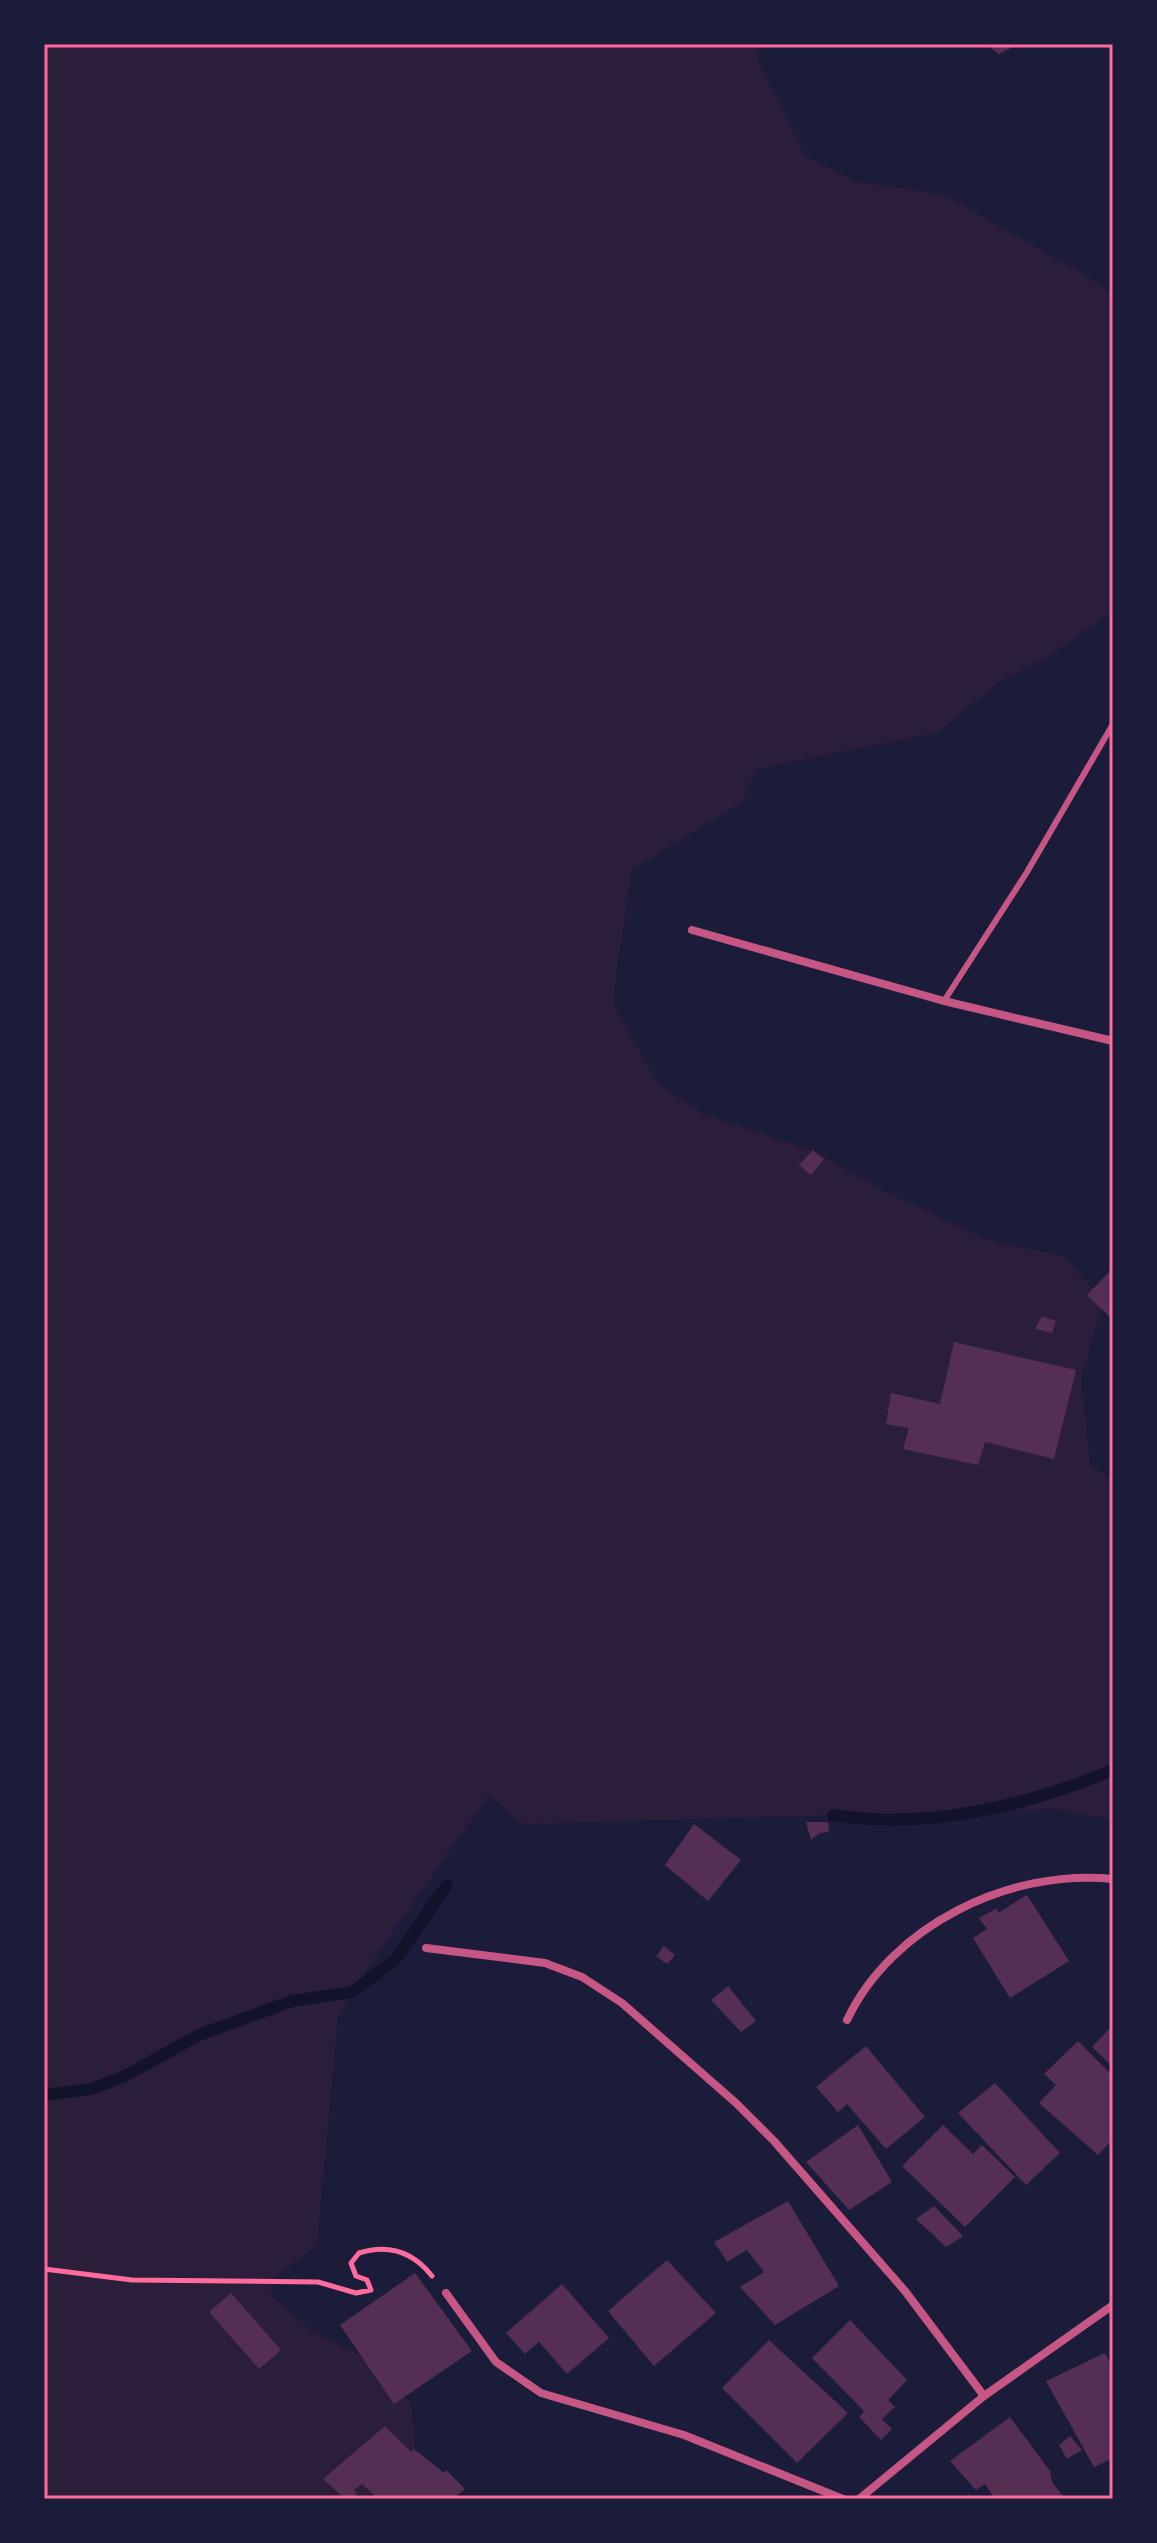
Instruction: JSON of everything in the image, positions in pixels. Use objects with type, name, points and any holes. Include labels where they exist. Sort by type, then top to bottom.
[{"type":"street","points":[[692,930],[944,1001],[1113,1041]]},
{"type":"street","points":[[847,2020],[859,1993],[880,1966],[934,1923],[1006,1891],[1054,1881],[1113,1879]]},
{"type":"street","points":[[426,1948],[545,1963],[582,1977],[622,2003],[736,2103],[774,2141],[905,2291],[984,2396]]},
{"type":"street","points":[[446,2293],[496,2362],[541,2393],[684,2435],[843,2499]]},
{"type":"street","points":[[859,2499],[984,2396],[1113,2305]]},
{"type":"lane","points":[[944,1001],[1027,872],[1113,724]]},
{"type":"path","points":[[44,2269],[132,2280],[318,2282],[356,2293],[371,2290],[367,2280],[356,2276],[351,2263],[359,2253],[388,2248],[424,2266],[446,2293]]},
{"type":"shaded area","points":[[44,44],[756,44],[759,62],[805,156],[855,181],[944,195],[1085,275],[1113,296],[1113,610],[1050,656],[999,682],[937,733],[756,769],[742,802],[632,870],[613,997],[615,1007],[657,1083],[703,1114],[816,1152],[888,1193],[988,1240],[1063,1256],[1104,1301],[1081,1378],[1090,1463],[1113,1482],[1113,1819],[1053,1809],[524,1824],[489,1795],[375,1957],[338,2017],[317,2245],[268,2283],[274,2289],[270,2294],[314,2332],[381,2366],[411,2403],[416,2457],[410,2499],[44,2499]]},
{"type":"building","points":[[985,44],[1019,44],[999,54]]},
{"type":"building","points":[[813,1150],[824,1159],[811,1175],[799,1165]]},
{"type":"building","points":[[1113,1268],[1113,1320],[1087,1295]]},
{"type":"building","points":[[1042,1316],[1056,1321],[1052,1333],[1035,1329]]},
{"type":"building","points":[[954,1342],[1076,1370],[1054,1459],[985,1442],[978,1465],[903,1449],[909,1428],[886,1424],[891,1393],[940,1404]]},
{"type":"building","points":[[806,1822],[828,1822],[829,1832],[820,1833],[811,1840]]},
{"type":"building","points":[[694,1824],[741,1860],[708,1901],[665,1865]]},
{"type":"building","points":[[1027,1895],[1069,1961],[1010,1998],[973,1938],[987,1929],[979,1918],[997,1908],[998,1913]]},
{"type":"building","points":[[664,1946],[675,1955],[667,1964],[656,1956]]},
{"type":"building","points":[[728,1986],[756,2021],[741,2032],[711,2000]]},
{"type":"building","points":[[1113,2025],[1113,2067],[1092,2047]]},
{"type":"building","points":[[1078,2041],[1113,2076],[1113,2139],[1098,2155],[1039,2103],[1056,2085],[1044,2074]]},
{"type":"building","points":[[866,2046],[925,2117],[886,2149],[847,2104],[838,2112],[816,2087]]},
{"type":"building","points":[[995,2083],[1060,2153],[1026,2185],[958,2113]]},
{"type":"building","points":[[858,2125],[892,2182],[849,2210],[806,2162]]},
{"type":"building","points":[[943,2125],[973,2154],[982,2145],[1015,2177],[965,2227],[902,2166]]},
{"type":"building","points":[[788,2201],[839,2286],[775,2325],[740,2287],[764,2272],[747,2250],[727,2262],[714,2242]]},
{"type":"building","points":[[934,2206],[963,2236],[946,2247],[916,2219]]},
{"type":"building","points":[[667,2260],[716,2313],[654,2366],[608,2311]]},
{"type":"building","points":[[415,2273],[472,2351],[394,2404],[340,2325]]},
{"type":"building","points":[[562,2284],[609,2338],[567,2374],[539,2342],[525,2354],[506,2333]]},
{"type":"building","points":[[231,2293],[281,2350],[259,2369],[209,2312]]},
{"type":"building","points":[[850,2320],[907,2380],[888,2400],[895,2407],[882,2419],[892,2429],[881,2440],[859,2417],[864,2411],[812,2358]]},
{"type":"building","points":[[769,2340],[848,2413],[797,2463],[722,2388]]},
{"type":"building","points":[[1105,2353],[1113,2368],[1113,2458],[1094,2467],[1046,2381]]},
{"type":"building","points":[[1010,2417],[1050,2471],[1052,2482],[1065,2499],[995,2499],[985,2484],[976,2490],[950,2461]]},
{"type":"building","points":[[385,2426],[411,2452],[414,2449],[444,2473],[446,2470],[465,2489],[453,2499],[371,2499],[374,2495],[362,2484],[354,2490],[357,2494],[345,2499],[323,2479]]},
{"type":"building","points":[[1070,2436],[1082,2450],[1067,2459],[1059,2445]]},
{"type":"waterway","points":[[833,1815],[904,1819],[976,1812],[1046,1794],[1113,1770]]},
{"type":"waterway","points":[[51,2094],[92,2089],[125,2076],[199,2035],[292,2001],[352,1992],[395,1960],[447,1885]]}]
